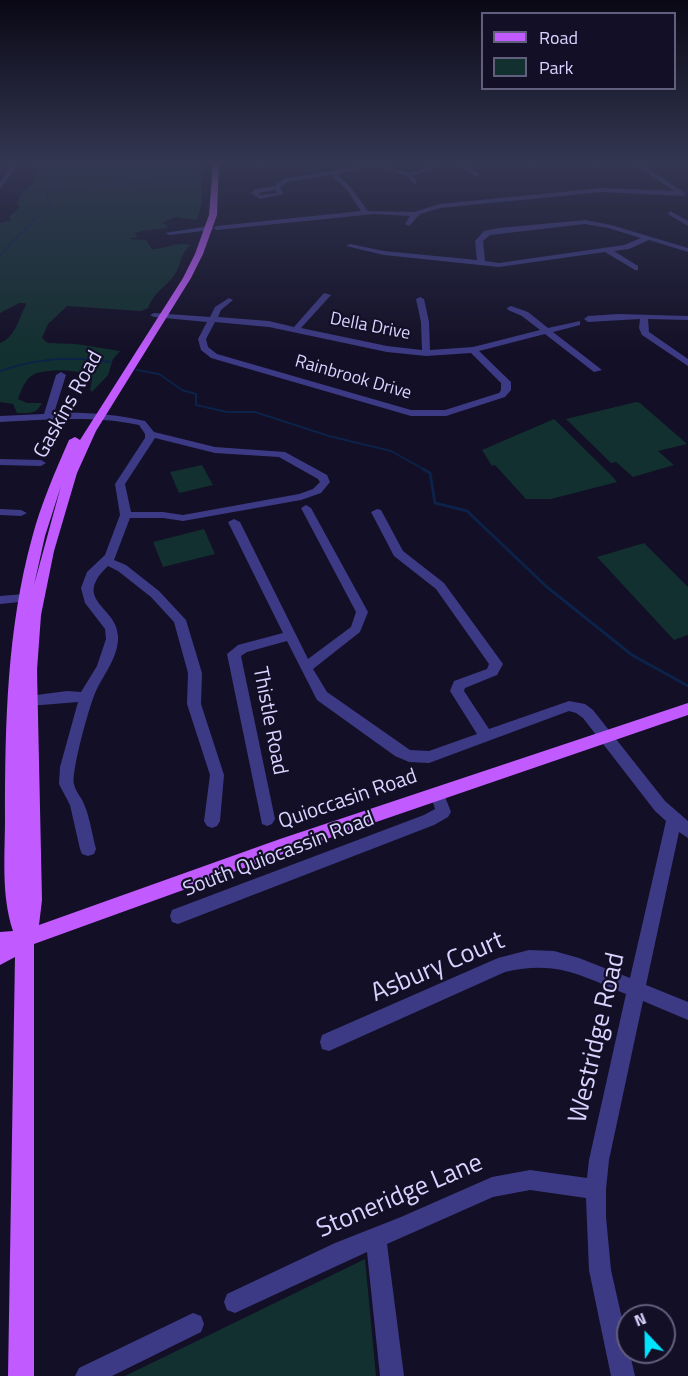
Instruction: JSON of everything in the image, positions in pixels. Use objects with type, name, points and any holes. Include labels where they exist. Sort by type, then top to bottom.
[{"type":"main road","name":"Gaskins Road","points":[[25,939],[16,914],[12,760],[15,663],[31,597],[71,473],[93,417],[158,315],[192,270],[209,228]]},
{"type":"main road","name":"Gaskins Road","points":[[21,1376],[25,939],[31,921],[33,900],[29,701],[31,597]]},
{"type":"main road","name":"Quioccasin Road","points":[[0,956],[25,939],[437,793],[688,709]]},
{"type":"main road","name":"Quioccasin Road","points":[[0,941],[25,939]]},
{"type":"street","points":[[169,233],[228,226]]},
{"type":"street","points":[[481,264],[480,239],[490,232],[536,226]]},
{"type":"street","points":[[610,226],[687,248]]},
{"type":"street","points":[[350,246],[410,251],[481,264],[517,264],[632,246],[648,238]]},
{"type":"street","points":[[607,250],[635,268]]},
{"type":"street","points":[[296,328],[327,295]]},
{"type":"street","points":[[420,298],[425,322],[426,353]]},
{"type":"street","points":[[213,319],[220,306],[229,300]]},
{"type":"street","points":[[510,308],[521,312],[597,370]]},
{"type":"street","name":"Della Drive","points":[[158,315],[296,328],[387,349],[426,353],[472,350],[577,323]]},
{"type":"street","points":[[588,319],[618,316],[688,318]]},
{"type":"street","points":[[644,318],[645,333],[688,363]]},
{"type":"street","name":"Rainbrook Drive","points":[[213,319],[204,333],[202,342],[214,356],[324,386],[387,407],[419,414],[452,411],[492,400],[504,393],[507,385],[503,378],[472,350]]},
{"type":"street","points":[[48,417],[61,375]]},
{"type":"street","points":[[0,419],[93,417],[142,423],[150,434],[215,450],[281,454],[323,477],[325,482],[317,491],[301,497],[189,517],[126,515]]},
{"type":"street","points":[[88,849],[77,805],[66,784],[67,767],[87,697],[103,667],[112,633],[108,624],[91,603],[87,588],[91,576],[107,561],[126,515],[120,484],[150,438],[150,434]]},
{"type":"street","points":[[0,462],[41,463]]},
{"type":"street","points":[[306,508],[362,612],[356,629],[306,668]]},
{"type":"street","points":[[0,512],[21,513]]},
{"type":"street","points":[[377,512],[398,553],[440,586],[496,664],[492,672],[463,682],[457,691],[486,737]]},
{"type":"street","name":"Westridge Road","points":[[234,522],[322,696],[394,748],[409,756],[429,757],[572,706],[584,710],[660,806],[681,825],[637,989],[599,1160],[595,1189],[594,1241],[623,1376]]},
{"type":"street","points":[[107,561],[122,568],[155,594],[180,620],[195,673],[194,704],[217,775],[212,821]]},
{"type":"street","points":[[0,600],[31,597]]},
{"type":"street","name":"Thistle Road","points":[[267,819],[234,654],[243,648],[290,636]]},
{"type":"street","points":[[29,701],[67,696],[87,697]]},
{"type":"street","name":"South Quiocassin Road","points":[[178,916],[429,820],[443,812],[437,793]]},
{"type":"street","name":"Asbury Court","points":[[329,1042],[504,964],[530,958],[554,959],[579,966],[688,1011]]},
{"type":"street","name":"Stoneridge Lane","points":[[235,1302],[492,1187],[530,1180],[595,1189]]},
{"type":"street","points":[[376,1238],[392,1376]]},
{"type":"street","points":[[87,1376],[193,1324]]},
{"type":"green space","points":[[0,226],[168,226],[135,233],[137,237],[128,239],[146,240],[152,249],[181,244],[191,245],[183,255],[175,274],[153,298],[148,308],[141,311],[67,306],[48,324],[42,338],[48,343],[76,344],[120,351],[113,359],[108,375],[92,392],[90,390],[92,379],[88,375],[73,371],[54,371],[33,375],[22,389],[18,399],[27,403],[42,403],[35,411],[17,413],[13,404],[0,402],[0,343],[13,332],[26,305],[19,303],[0,313]]},
{"type":"green space","points":[[636,402],[687,444],[658,451],[674,465],[633,477],[616,462],[611,463],[566,419]]},
{"type":"green space","points":[[554,419],[617,482],[551,499],[526,499],[495,465],[492,466],[482,450]]},
{"type":"green space","points":[[202,465],[213,485],[179,493],[170,472]]},
{"type":"green space","points":[[204,529],[215,554],[163,567],[153,542]]},
{"type":"green space","points":[[644,543],[688,587],[688,635],[674,640],[597,557]]},
{"type":"green space","points":[[365,1259],[376,1376],[125,1376]]},
{"type":"waterway","points":[[0,255],[28,226]]},
{"type":"waterway","points":[[0,371],[28,363],[55,359],[110,362]]},
{"type":"waterway","points":[[137,370],[159,374],[182,390],[196,394],[196,405],[227,412],[255,412],[329,436],[391,451],[425,470]]},
{"type":"waterway","points":[[423,469],[430,473],[435,503],[467,511],[547,587],[632,655],[688,686]]}]
